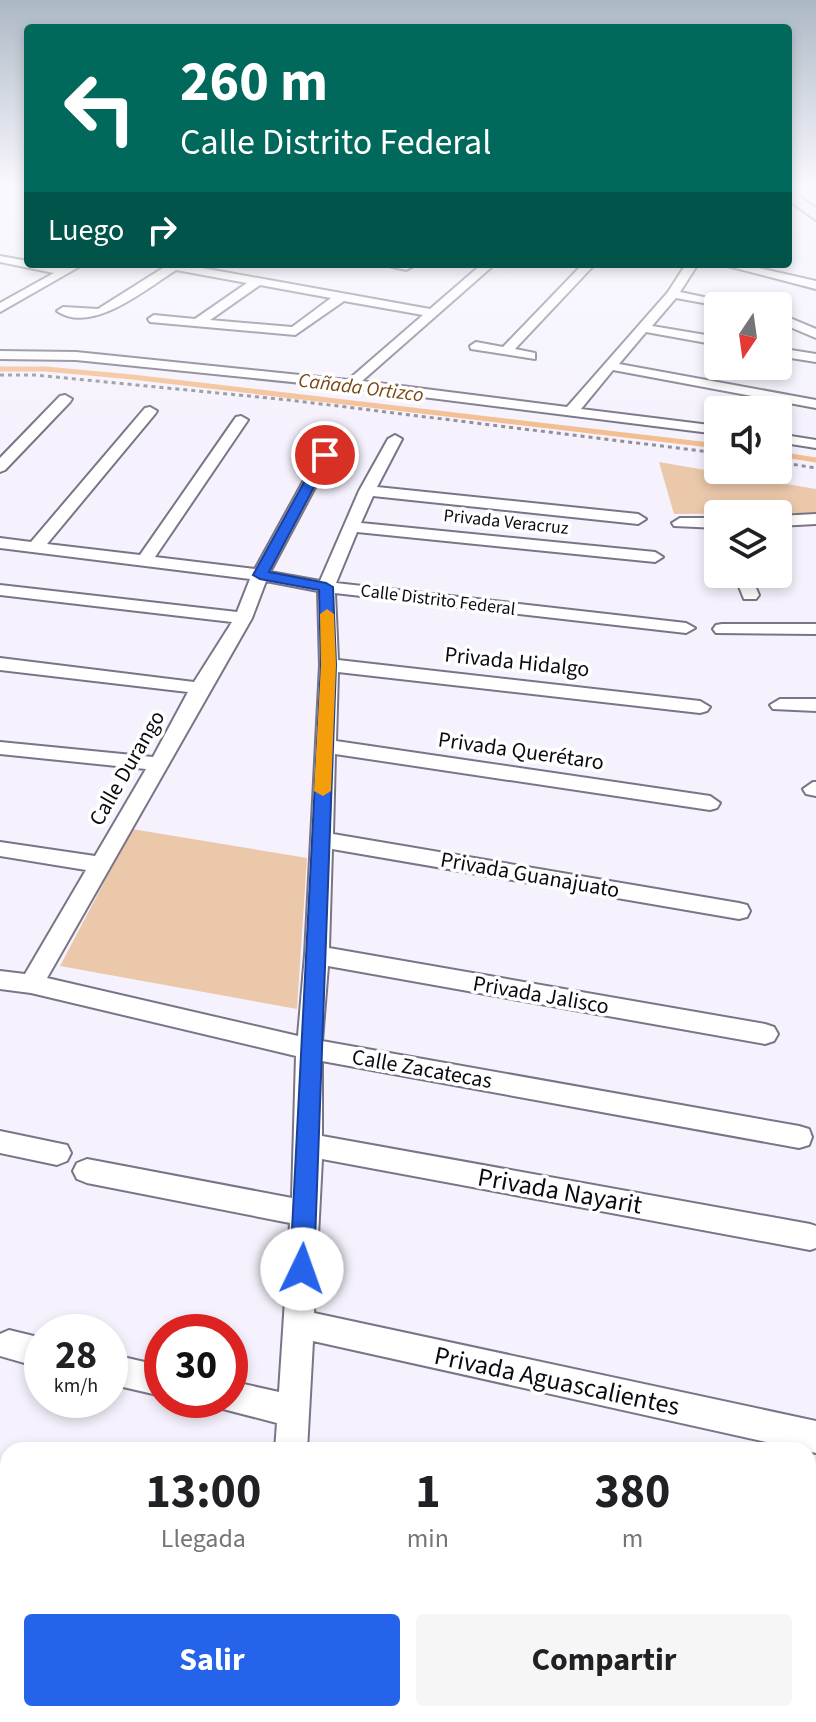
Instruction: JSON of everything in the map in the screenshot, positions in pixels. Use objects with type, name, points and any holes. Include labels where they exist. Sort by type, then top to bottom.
[{"type":"street","points":[[49,268],[65,271]]},
{"type":"street","points":[[0,308],[71,268]]},
{"type":"street","points":[[63,311],[100,313],[164,268]]},
{"type":"street","points":[[185,268],[433,313]]},
{"type":"street","points":[[351,384],[484,268]]},
{"type":"street","points":[[505,352],[585,268]]},
{"type":"street","points":[[570,412],[673,294],[689,268]]},
{"type":"street","points":[[743,268],[816,285]]},
{"type":"street","points":[[763,268],[816,275]]},
{"type":"street","points":[[197,323],[258,281]]},
{"type":"street","points":[[673,294],[704,300]]},
{"type":"street","points":[[154,319],[295,331],[342,296]]},
{"type":"street","points":[[792,323],[816,334]]},
{"type":"street","points":[[643,328],[704,339]]},
{"type":"street","points":[[476,346],[530,356]]},
{"type":"street","points":[[792,354],[816,358]]},
{"type":"street","points":[[0,355],[76,356],[351,384],[704,428]]},
{"type":"street","points":[[611,366],[816,404]]},
{"type":"street","points":[[0,467],[65,399]]},
{"type":"street","points":[[35,548],[150,411]]},
{"type":"street","points":[[144,561],[241,420]]},
{"type":"street","name":"Calle Durango","points":[[31,984],[243,618],[260,575],[338,431]]},
{"type":"street","points":[[291,1442],[309,1145],[309,1049],[317,955],[329,665],[326,587],[367,491],[395,439]]},
{"type":"street","points":[[792,440],[816,444]]},
{"type":"street","points":[[367,491],[638,519]]},
{"type":"street","points":[[792,520],[816,519]]},
{"type":"street","points":[[680,523],[704,523]]},
{"type":"street","name":"Privada Veracruz","points":[[353,527],[655,557]]},
{"type":"street","name":"Calle Distrito Federal","points":[[0,543],[260,575],[326,587],[686,628]]},
{"type":"street","points":[[747,588],[750,595]]},
{"type":"street","points":[[0,590],[243,618]]},
{"type":"street","points":[[722,629],[816,629]]},
{"type":"street","points":[[0,664],[200,688]]},
{"type":"street","name":"Privada Hidalgo","points":[[329,665],[700,707]]},
{"type":"street","points":[[780,705],[816,705]]},
{"type":"street","name":"Privada Querétaro","points":[[325,746],[710,803]]},
{"type":"street","points":[[0,748],[159,764]]},
{"type":"street","name":"Privada Guanajuato","points":[[320,839],[739,911]]},
{"type":"street","points":[[0,849],[99,864]]},
{"type":"street","name":"Privada Jalisco","points":[[317,955],[765,1034]]},
{"type":"street","name":"Calle Zacatecas","points":[[0,980],[31,984],[309,1049],[799,1137]]},
{"type":"street","points":[[0,1142],[57,1153]]},
{"type":"street","name":"Privada Nayarit","points":[[309,1145],[810,1237]]},
{"type":"street","points":[[87,1171],[305,1213]]},
{"type":"street","name":"Privada Aguascalientes","points":[[299,1324],[816,1437]]},
{"type":"street","points":[[9,1345],[24,1349]]},
{"type":"street","points":[[248,1401],[292,1411]]},
{"type":"path","points":[[0,375],[35,375],[289,400],[704,451]]},
{"type":"path","points":[[792,464],[816,468]]},
{"type":"shaded area","points":[[659,462],[704,470],[704,484],[787,484],[816,489],[816,513],[792,513],[792,500],[704,500],[704,514],[674,514]]},
{"type":"shaded area","points":[[132,829],[307,858],[297,1009],[60,966]]},
{"type":"waterway","name":"Cañada Ortizco","points":[[0,369],[46,369],[132,377],[704,444]]},
{"type":"waterway","name":"Cañada Ortizco","points":[[792,456],[816,460]]},
{"type":"slow traffic","points":[[323,791],[329,665],[327,614]]},
{"type":"route","points":[[302,1269],[309,1145],[309,1049],[317,955],[329,665],[326,587],[260,575],[325,455]]}]
